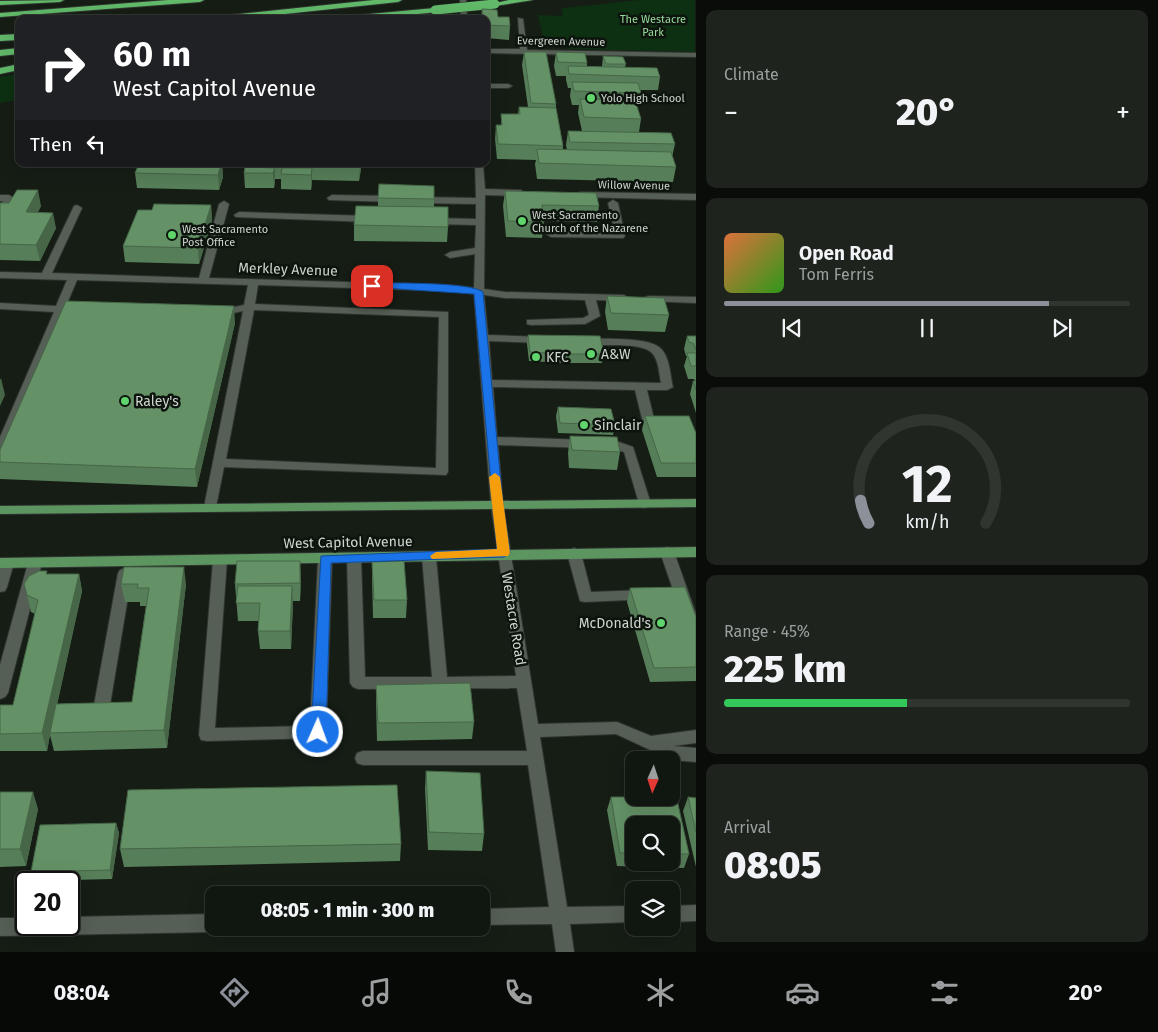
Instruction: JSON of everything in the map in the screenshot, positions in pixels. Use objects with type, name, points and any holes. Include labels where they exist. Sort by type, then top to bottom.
[{"type":"highway","points":[[0,3],[60,0]]},
{"type":"highway","points":[[0,15],[200,0]]},
{"type":"highway","points":[[250,15],[398,0]]},
{"type":"highway","points":[[381,15],[529,0]]},
{"type":"highway","points":[[394,15],[435,10]]},
{"type":"highway","points":[[0,38],[15,37]]},
{"type":"highway","points":[[0,53],[15,51]]},
{"type":"highway","points":[[0,66],[15,65]]},
{"type":"highway","points":[[0,70],[15,66]]},
{"type":"main road","points":[[0,510],[696,503]]},
{"type":"main road","name":"West Capitol Avenue","points":[[3,563],[429,557],[504,553],[696,552]]},
{"type":"street","points":[[463,0],[464,15]]},
{"type":"street","points":[[520,19],[524,51]]},
{"type":"street","name":"Evergreen Avenue","points":[[490,51],[696,55]]},
{"type":"street","points":[[490,86],[508,86]]},
{"type":"street","name":"Westacre Road","points":[[479,167],[481,196],[479,292],[497,505],[565,952]]},
{"type":"street","points":[[332,198],[408,199],[530,193]]},
{"type":"street","name":"Willow Avenue","points":[[569,194],[696,198]]},
{"type":"street","points":[[1,211],[4,198]]},
{"type":"street","points":[[551,234],[620,236],[613,203]]},
{"type":"street","points":[[203,280],[224,204]]},
{"type":"street","points":[[46,276],[77,208]]},
{"type":"street","points":[[238,215],[384,219]]},
{"type":"street","points":[[423,220],[480,222]]},
{"type":"street","points":[[450,255],[480,250]]},
{"type":"street","name":"Merkley Avenue","points":[[0,274],[450,288],[505,295],[696,300]]},
{"type":"street","points":[[0,451],[73,277]]},
{"type":"street","points":[[210,507],[254,282]]},
{"type":"street","points":[[531,322],[585,322],[595,316],[590,298]]},
{"type":"street","points":[[0,306],[89,310]]},
{"type":"street","points":[[204,314],[249,307],[444,314],[442,472],[219,463]]},
{"type":"street","points":[[483,338],[555,341]]},
{"type":"street","points":[[487,383],[667,387],[662,359],[655,349],[633,343],[575,341]]},
{"type":"street","points":[[640,386],[650,427]]},
{"type":"street","points":[[492,441],[625,447],[631,455],[645,504]]},
{"type":"street","points":[[667,552],[696,636]]},
{"type":"street","points":[[574,553],[585,597],[682,594]]},
{"type":"street","points":[[429,557],[440,682]]},
{"type":"street","points":[[354,558],[358,683],[523,682]]},
{"type":"street","points":[[220,560],[207,736],[318,732],[325,559]]},
{"type":"street","points":[[102,705],[128,561]]},
{"type":"street","points":[[0,587],[3,563]]},
{"type":"street","points":[[0,693],[34,563]]},
{"type":"street","points":[[531,731],[617,728],[672,754],[696,756]]},
{"type":"street","points":[[649,743],[696,736]]},
{"type":"street","points":[[363,758],[535,758]]},
{"type":"street","points":[[680,914],[696,913]]},
{"type":"street","points":[[490,917],[625,914]]},
{"type":"street","points":[[0,927],[205,923]]},
{"type":"green space","name":"The Westacre Park","points":[[639,0],[695,0],[695,52],[545,47],[538,15],[563,16],[561,9],[564,8]]},
{"type":"green space","points":[[15,75],[15,101],[0,103],[0,77]]},
{"type":"building","points":[[482,9],[497,10],[498,17],[509,17],[510,26],[490,25],[490,15],[483,15]]},
{"type":"building","points":[[524,52],[546,52],[556,104],[531,103]]},
{"type":"building","points":[[556,52],[585,53],[587,63],[558,62]]},
{"type":"building","points":[[603,56],[623,57],[626,64],[606,64]]},
{"type":"building","points":[[568,66],[657,68],[660,77],[569,74]]},
{"type":"building","points":[[572,82],[638,83],[641,93],[574,91]]},
{"type":"building","points":[[580,99],[635,100],[641,119],[584,117]]},
{"type":"building","points":[[519,107],[556,108],[563,146],[498,144],[496,125],[502,125],[501,114],[520,114]]},
{"type":"building","points":[[568,131],[671,133],[675,144],[570,142]]},
{"type":"building","points":[[537,149],[671,152],[676,167],[539,163]]},
{"type":"building","points":[[138,167],[220,167],[218,175],[135,173]]},
{"type":"building","points":[[245,167],[275,168],[273,173],[244,173]]},
{"type":"building","points":[[282,168],[312,168],[311,175],[281,174]]},
{"type":"building","points":[[379,184],[434,186],[434,199],[378,198]]},
{"type":"building","points":[[17,190],[38,190],[26,212],[53,213],[36,245],[0,244],[0,203],[9,203]]},
{"type":"building","points":[[505,191],[596,193],[599,206],[542,205],[544,222],[508,221]]},
{"type":"building","points":[[154,204],[211,205],[198,248],[123,246],[138,210],[152,210]]},
{"type":"building","points":[[356,206],[448,207],[448,227],[354,225]]},
{"type":"building","points":[[607,296],[664,298],[669,315],[611,313]]},
{"type":"building","name":"Raley's","points":[[66,301],[234,306],[195,469],[0,462],[0,450]]},
{"type":"building","points":[[528,335],[600,336],[604,354],[530,352]]},
{"type":"building","points":[[687,336],[696,336],[696,350],[693,343],[689,342]]},
{"type":"building","points":[[687,353],[696,353],[696,366],[691,366]]},
{"type":"building","points":[[558,407],[611,409],[615,425],[560,423]]},
{"type":"building","points":[[645,416],[689,416],[696,433],[696,463],[661,463]]},
{"type":"building","points":[[570,436],[617,437],[620,452],[572,450]]},
{"type":"building","points":[[237,561],[300,561],[300,583],[235,584]]},
{"type":"building","points":[[404,561],[407,600],[374,600],[372,562]]},
{"type":"building","points":[[124,567],[184,567],[164,730],[50,733],[56,704],[132,702],[149,588],[137,588],[138,584],[121,584]]},
{"type":"building","points":[[39,571],[47,571],[46,574],[79,574],[42,733],[0,734],[0,705],[13,705],[38,600],[27,595],[24,584],[29,576]]},
{"type":"building","points":[[238,586],[292,586],[290,631],[258,631],[260,603],[236,603]]},
{"type":"building","name":"McDonald's","points":[[685,587],[696,617],[696,667],[654,668],[630,588]]},
{"type":"building","points":[[470,683],[474,722],[378,723],[376,685]]},
{"type":"building","points":[[426,771],[480,773],[484,834],[429,832]]},
{"type":"building","points":[[397,785],[401,844],[120,849],[128,790]]},
{"type":"building","points":[[0,792],[33,792],[20,849],[0,849]]},
{"type":"building","points":[[611,797],[625,797],[625,806],[678,806],[689,854],[680,854],[680,816],[625,816],[625,853],[620,853]]},
{"type":"building","points":[[688,797],[696,798],[696,832]]},
{"type":"building","points":[[116,823],[110,870],[31,871],[40,825]]},
{"type":"slow traffic","points":[[436,556],[504,553],[495,477]]},
{"type":"place","name":"Yolo High School","points":[[591,98]]},
{"type":"place","name":"West Sacramento Church of the Nazarene","points":[[522,221]]},
{"type":"place","name":"West Sacramento Post Office","points":[[172,235]]},
{"type":"place","name":"A&W","points":[[591,354]]},
{"type":"place","name":"KFC","points":[[536,357]]},
{"type":"place","name":"Raley's","points":[[125,401]]},
{"type":"place","name":"Sinclair","points":[[584,425]]},
{"type":"place","name":"McDonald's","points":[[661,623]]},
{"type":"route","points":[[318,732],[325,559],[504,553],[497,505],[479,292],[450,288],[372,286]]}]
